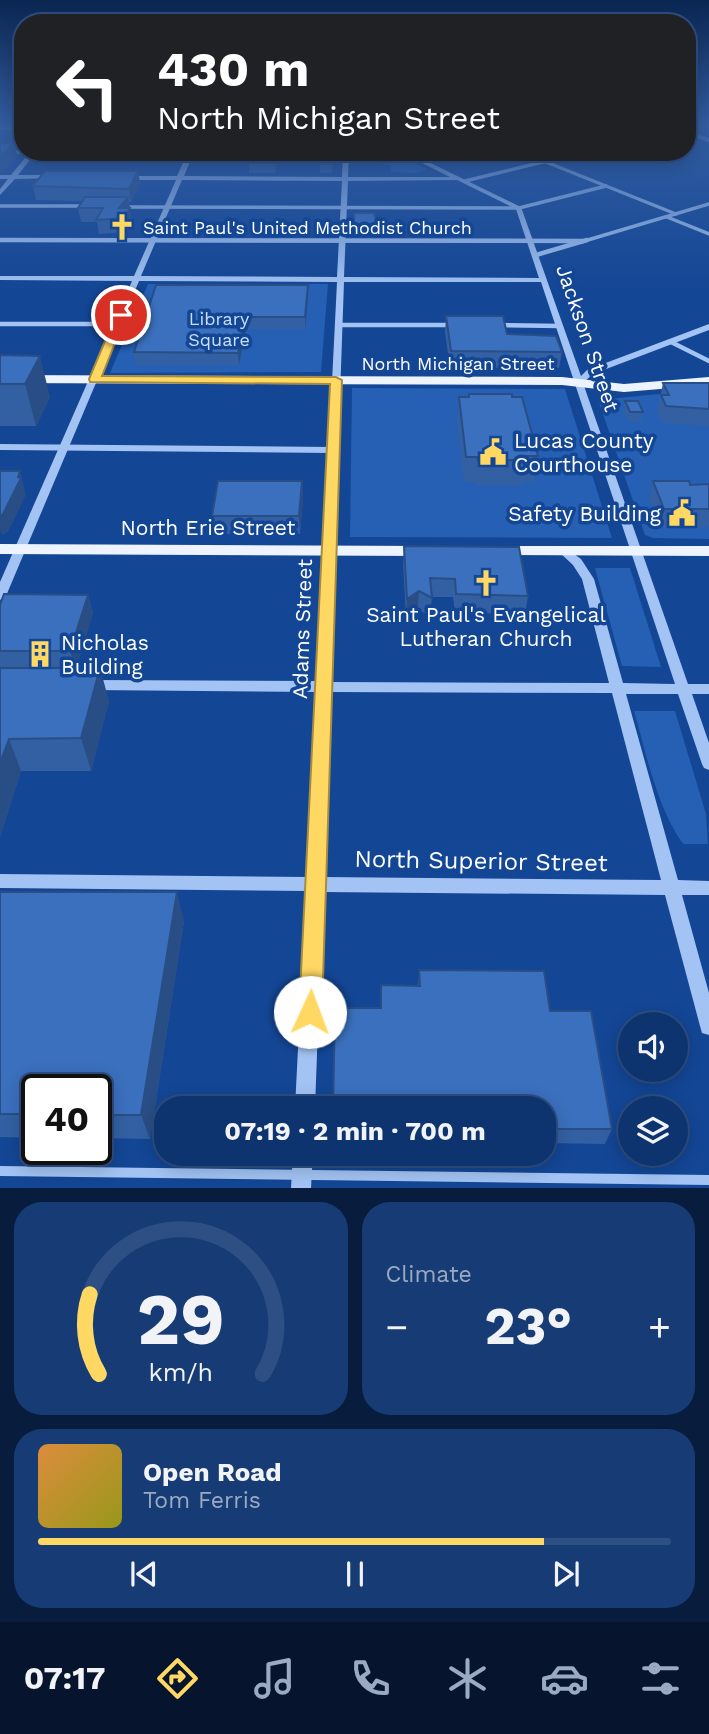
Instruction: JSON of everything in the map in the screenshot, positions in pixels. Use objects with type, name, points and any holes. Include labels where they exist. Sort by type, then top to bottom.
[{"type":"main road","name":"North Michigan Street","points":[[0,379],[579,382],[624,388],[709,381]]},
{"type":"main road","name":"North Erie Street","points":[[0,549],[441,551]]},
{"type":"main road","points":[[482,551],[709,551]]},
{"type":"street","points":[[0,596],[179,180]]},
{"type":"street","name":"Adams Street","points":[[306,1096],[345,180]]},
{"type":"street","points":[[464,180],[519,208]]},
{"type":"street","points":[[592,180],[676,214]]},
{"type":"street","points":[[120,206],[519,208],[606,186]]},
{"type":"street","points":[[536,255],[709,204]]},
{"type":"street","points":[[0,206],[94,206]]},
{"type":"street","name":"Jackson Street","points":[[519,208],[709,764]]},
{"type":"street","points":[[666,217],[709,234]]},
{"type":"street","points":[[0,240],[583,241]]},
{"type":"street","points":[[0,278],[544,280]]},
{"type":"street","points":[[0,324],[117,324]]},
{"type":"street","points":[[339,325],[467,325]]},
{"type":"street","points":[[493,325],[559,326]]},
{"type":"street","points":[[579,382],[590,372],[709,327]]},
{"type":"street","points":[[671,342],[709,361]]},
{"type":"street","points":[[0,447],[333,450]]},
{"type":"street","points":[[564,551],[577,562],[588,579],[709,1026]]},
{"type":"street","points":[[69,685],[709,689]]},
{"type":"street","name":"North Superior Street","points":[[0,881],[709,888]]},
{"type":"street","points":[[0,1171],[301,1172],[709,1180]]},
{"type":"green space","name":"Library Square","points":[[148,284],[328,284],[321,372],[110,373]]},
{"type":"green space","points":[[352,388],[565,389],[612,538],[350,537]]},
{"type":"green space","points":[[709,389],[709,539],[653,538],[645,535],[598,400]]},
{"type":"green space","points":[[595,568],[630,568],[661,667],[622,666]]},
{"type":"green space","points":[[634,711],[675,711],[706,814],[708,844],[683,844],[674,829],[653,780]]},
{"type":"building","points":[[37,180],[133,180],[129,189],[33,186]]},
{"type":"building","points":[[85,197],[128,197],[119,208],[130,208],[125,218],[96,220],[103,208],[78,208]]},
{"type":"building","points":[[354,213],[374,213],[377,224],[354,224]]},
{"type":"building","points":[[156,285],[308,285],[305,317],[245,317],[238,353],[134,352]]},
{"type":"building","points":[[446,316],[503,316],[507,334],[556,336],[562,352],[451,351]]},
{"type":"building","points":[[0,355],[40,356],[25,384],[0,384]]},
{"type":"building","points":[[663,383],[709,383],[709,409],[666,406],[661,395],[669,395]]},
{"type":"building","points":[[469,394],[512,394],[512,397],[522,397],[538,456],[526,456],[527,460],[478,460],[477,457],[466,457],[459,397],[469,397]]},
{"type":"building","points":[[625,401],[638,401],[643,412],[630,412]]},
{"type":"building","points":[[0,471],[20,471],[18,477],[21,478],[0,516]]},
{"type":"building","points":[[218,481],[302,481],[299,516],[212,516]]},
{"type":"building","points":[[653,481],[709,484],[709,509],[664,509]]},
{"type":"building","points":[[404,546],[519,547],[528,596],[456,594],[455,579],[430,578],[432,598],[419,591],[407,599]]},
{"type":"building","points":[[4,594],[88,595],[70,651],[0,651],[0,605]]},
{"type":"building","points":[[0,668],[100,668],[81,738],[9,739],[0,763]]},
{"type":"building","points":[[0,892],[177,892],[141,1115],[112,1115],[112,1074],[21,1074],[21,1114],[0,1114]]},
{"type":"building","points":[[419,970],[544,971],[550,1011],[591,1011],[612,1129],[556,1129],[556,1096],[333,1096],[335,1008],[381,1008],[381,985],[420,986]]},
{"type":"place","name":"Saint Paul's United Methodist Church","points":[[122,227]]},
{"type":"place","name":"Lucas County Courthouse","points":[[493,452]]},
{"type":"place","name":"Safety Building","points":[[682,513]]},
{"type":"place","name":"Saint Paul's Evangelical Lutheran Church","points":[[486,583]]},
{"type":"place","name":"Nicholas Building","points":[[40,654]]},
{"type":"route","points":[[121,315],[94,379],[336,380],[310,1012]]}]
